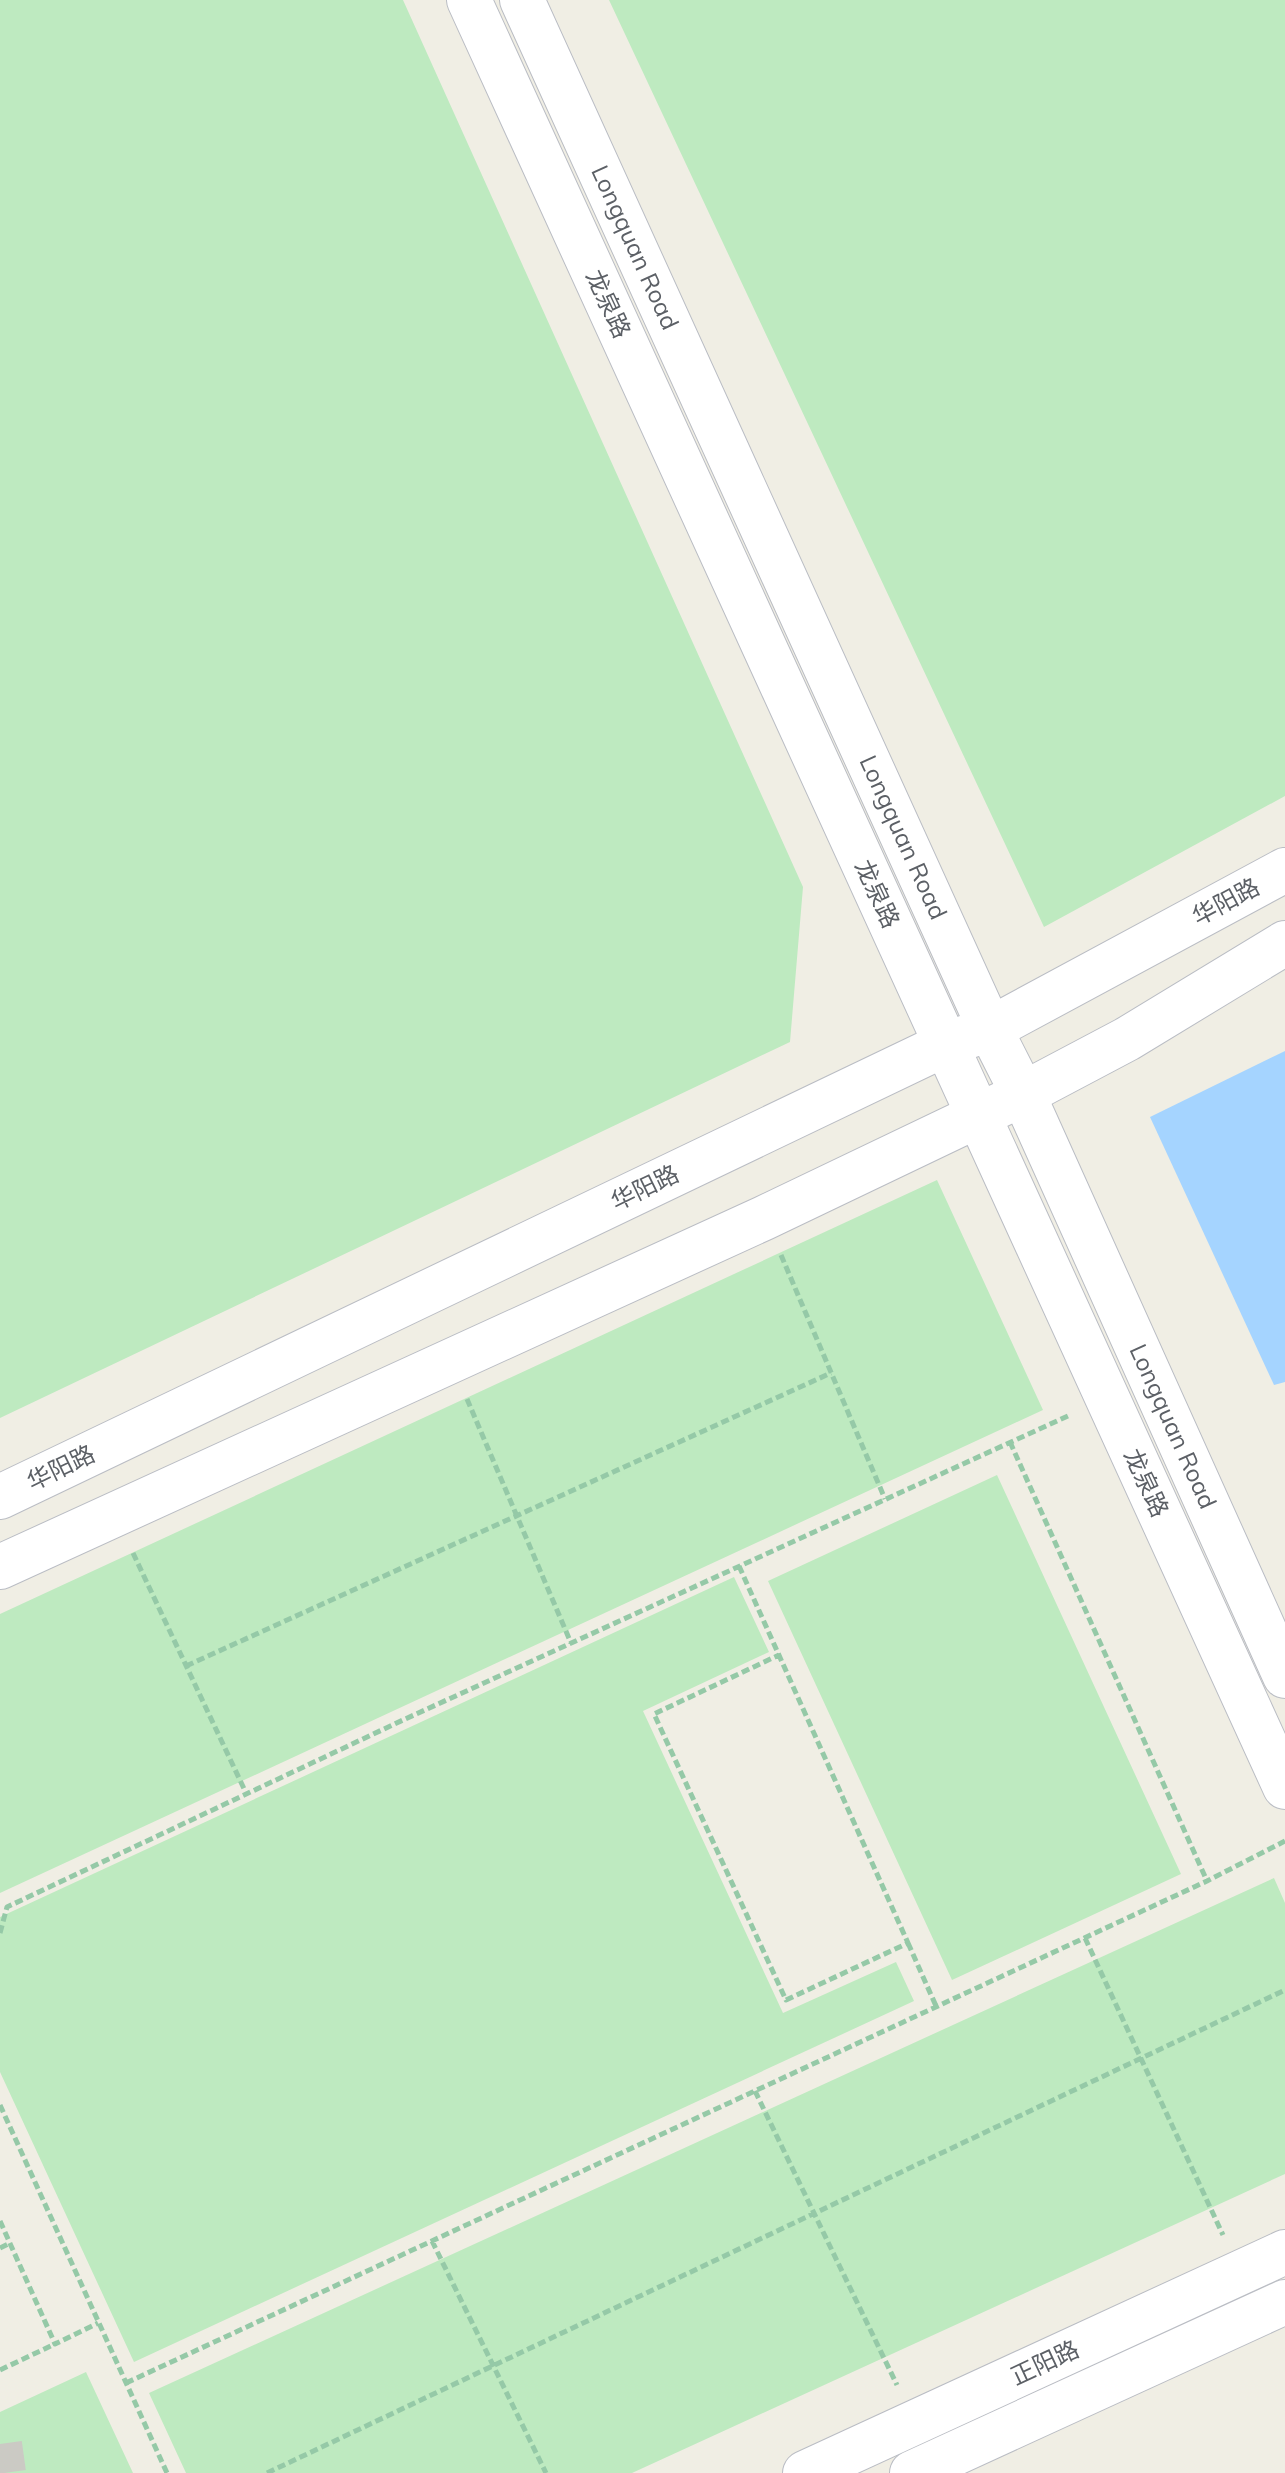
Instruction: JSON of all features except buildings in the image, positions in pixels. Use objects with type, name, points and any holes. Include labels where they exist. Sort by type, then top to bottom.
[{"type":"street","name":"龙泉路","points":[[469,0],[1285,1787]]},
{"type":"street","name":"Longquan Road","points":[[522,0],[990,1029],[1023,1094],[1285,1676]]},
{"type":"street","name":"华阳路","points":[[0,1497],[946,1044],[990,1029],[1285,870]]},
{"type":"street","points":[[0,1567],[764,1218],[1023,1094],[1127,1039],[1285,943]]},
{"type":"street","name":"正阳路","points":[[805,2473],[1285,2252]]},
{"type":"street","name":"正阳路","points":[[912,2473],[1285,2302]]},
{"type":"path","points":[[764,1218],[885,1499]]},
{"type":"path","points":[[451,1361],[571,1643]]},
{"type":"path","points":[[186,1666],[831,1373]]},
{"type":"path","points":[[0,1933],[7,1907],[571,1643],[1108,1399]]},
{"type":"path","points":[[1010,1442],[1207,1881]]},
{"type":"path","points":[[114,1515],[247,1795]]},
{"type":"path","points":[[739,1566],[936,2006]]},
{"type":"path","points":[[779,1655],[654,1714],[786,2000],[908,1943]]},
{"type":"path","points":[[126,2383],[1207,1881],[1285,1841]]},
{"type":"path","points":[[1085,1938],[1241,2274]]},
{"type":"path","points":[[267,2473],[1285,1990]]},
{"type":"path","points":[[755,2091],[915,2422]]},
{"type":"path","points":[[0,2105],[167,2473]]},
{"type":"path","points":[[0,2221],[55,2344]]},
{"type":"path","points":[[432,2241],[546,2473]]},
{"type":"path","points":[[0,2248],[10,2243]]},
{"type":"path","points":[[0,2370],[98,2323]]},
{"type":"green space","points":[[0,0],[403,0],[803,887],[790,1042],[0,1418]]},
{"type":"green space","points":[[609,0],[1285,0],[1285,796],[1044,927]]},
{"type":"green space","points":[[937,1180],[1043,1410],[0,1893],[0,1614]]},
{"type":"green space","points":[[997,1475],[1181,1874],[952,1980],[768,1581]]},
{"type":"green space","points":[[734,1577],[769,1652],[643,1711],[783,2013],[896,1962],[914,2001],[134,2362],[0,2072],[0,1917]]},
{"type":"green space","points":[[1274,1878],[1285,1903],[1285,2174],[632,2473],[186,2473],[149,2393]]},
{"type":"green space","points":[[86,2372],[133,2473],[0,2473],[0,2412]]},
{"type":"water","points":[[1285,1051],[1285,1382],[1274,1385],[1150,1117]]},
{"type":"tunnel","points":[[0,2444],[4,2473]]}]
